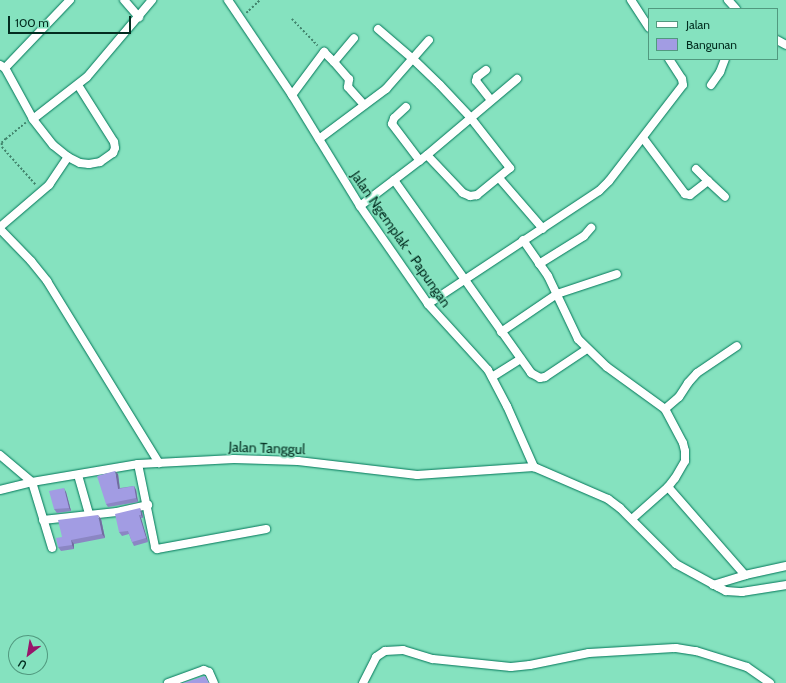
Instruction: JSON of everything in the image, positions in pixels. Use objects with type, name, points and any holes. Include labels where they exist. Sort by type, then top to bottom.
[{"type":"street","points":[[70,0],[2,66],[33,118],[54,145],[68,157],[80,163],[88,164],[108,158],[116,148],[114,142],[78,85]]},
{"type":"street","points":[[124,0],[139,17]]},
{"type":"street","points":[[33,118],[78,85],[97,66],[152,0]]},
{"type":"street","name":"Jalan Ngemplak - Papungan","points":[[228,0],[292,95],[360,206],[428,304],[492,377],[534,467]]},
{"type":"street","points":[[631,0],[648,26]]},
{"type":"street","points":[[728,0],[735,8]]},
{"type":"street","points":[[378,29],[413,59],[470,117],[508,164],[509,171],[476,195],[470,196],[463,193],[427,156]]},
{"type":"street","points":[[334,62],[354,38]]},
{"type":"street","points":[[319,138],[391,84],[429,40]]},
{"type":"street","points":[[292,95],[324,52],[349,79],[348,87],[364,105]]},
{"type":"street","points":[[428,304],[522,240],[543,229],[599,191],[610,181],[683,84],[682,79],[670,60]]},
{"type":"street","points":[[711,85],[720,72],[725,60]]},
{"type":"street","points":[[486,70],[477,77],[476,81],[491,100]]},
{"type":"street","points":[[360,206],[427,156],[470,117],[517,79]]},
{"type":"street","points":[[406,107],[394,118],[392,124],[420,161]]},
{"type":"street","points":[[643,138],[685,194],[690,195],[708,180]]},
{"type":"street","points":[[68,157],[49,185],[0,228],[32,261],[47,281],[159,464]]},
{"type":"street","points":[[696,169],[725,197]]},
{"type":"street","points":[[499,178],[543,229]]},
{"type":"street","points":[[394,180],[463,280],[531,373],[540,378],[545,377],[586,349]]},
{"type":"street","points":[[539,264],[584,236],[591,228]]},
{"type":"street","points":[[522,240],[539,264],[557,294],[578,339],[586,349],[606,367],[665,409],[673,423],[685,451],[685,461],[668,487],[632,519]]},
{"type":"street","points":[[501,332],[557,294],[617,274]]},
{"type":"street","points":[[665,409],[679,397],[697,373],[737,346]]},
{"type":"street","points":[[492,377],[521,359]]},
{"type":"street","points":[[0,455],[32,482],[52,548]]},
{"type":"street","name":"Jalan Tanggul","points":[[0,490],[32,482],[138,464],[234,459],[298,461],[418,475],[534,467]]},
{"type":"street","points":[[138,464],[148,505],[155,547],[158,550],[266,529]]},
{"type":"street","points":[[534,467],[608,499],[632,519],[676,564],[719,588],[742,592],[786,586]]},
{"type":"street","points":[[78,474],[89,514]]},
{"type":"street","points":[[668,487],[745,575]]},
{"type":"street","points":[[43,520],[117,512],[148,505]]},
{"type":"street","points":[[719,588],[745,575],[786,566]]},
{"type":"street","points":[[362,683],[376,657],[385,651],[403,650],[433,659],[511,667],[530,665],[589,653],[676,648],[696,651],[747,667],[770,683]]},
{"type":"street","points":[[168,683],[204,670],[209,672],[214,683]]},
{"type":"path","points":[[239,17],[253,8],[260,0]]},
{"type":"path","points":[[292,19],[324,52]]},
{"type":"path","points":[[33,118],[6,139],[2,143],[2,147],[42,192]]},
{"type":"building","points":[[115,471],[118,489],[134,486],[136,498],[106,504],[97,476]]},
{"type":"building","points":[[64,488],[69,508],[54,509],[49,491]]},
{"type":"building","points":[[140,508],[141,515],[139,515],[146,538],[132,542],[128,531],[119,532],[115,514]]},
{"type":"building","points":[[98,515],[102,534],[71,540],[72,545],[58,547],[56,538],[62,537],[58,520]]},
{"type":"building","points":[[205,676],[209,683],[183,683]]}]
